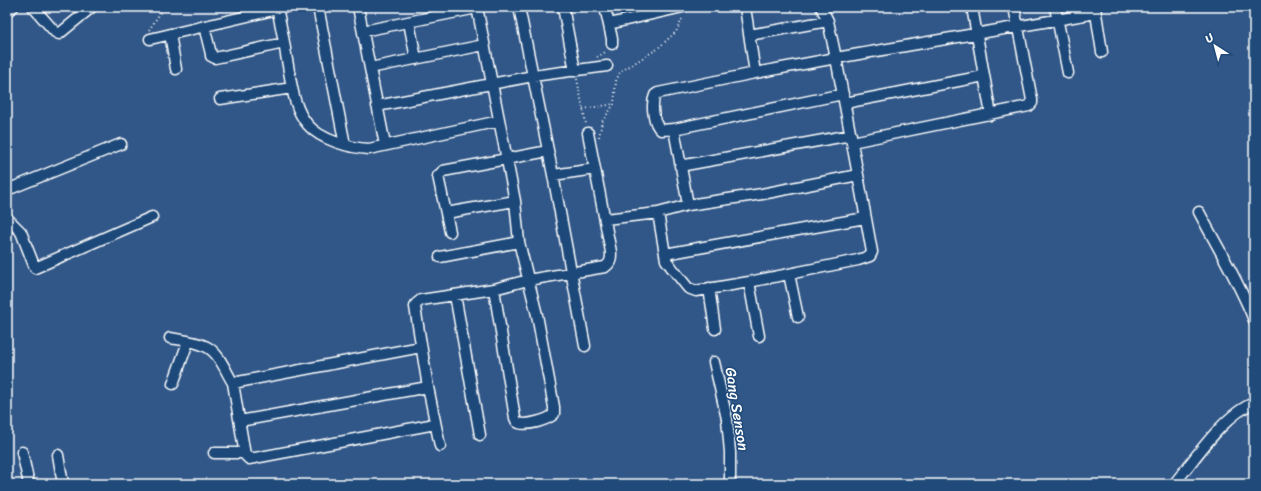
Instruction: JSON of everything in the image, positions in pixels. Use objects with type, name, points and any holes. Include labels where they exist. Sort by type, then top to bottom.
[{"type":"street","points":[[7,10],[13,7]]},
{"type":"street","points":[[33,7],[58,34],[92,7]]},
{"type":"street","points":[[318,7],[345,145]]},
{"type":"street","points":[[358,7],[385,145]]},
{"type":"street","points":[[519,7],[553,174],[585,346]]},
{"type":"street","points":[[563,7],[575,71]]},
{"type":"street","points":[[605,7],[612,44]]},
{"type":"street","points":[[745,7],[755,73]]},
{"type":"street","points":[[658,214],[665,254],[672,268],[688,288],[696,290],[749,282],[858,260],[870,256],[872,252],[852,138],[828,21],[821,7]]},
{"type":"street","points":[[972,7],[991,114]]},
{"type":"street","points":[[680,166],[852,138],[1027,107],[1032,103],[1014,7]]},
{"type":"street","points":[[1055,7],[1068,73]]},
{"type":"street","points":[[150,39],[280,8],[284,43],[296,104],[307,125],[315,132],[345,145],[359,148],[369,148],[499,121]]},
{"type":"street","points":[[363,31],[477,8],[515,201],[519,242],[539,323],[554,408],[554,414],[550,418],[542,421],[520,424],[515,418],[494,289]]},
{"type":"street","points":[[609,24],[684,10]]},
{"type":"street","points":[[984,76],[674,129],[661,130],[656,124],[653,103],[655,95],[658,93],[836,58],[1057,20],[1095,10],[1102,52]]},
{"type":"street","points":[[749,35],[828,21]]},
{"type":"street","points":[[409,22],[416,59]]},
{"type":"street","points":[[204,26],[210,54],[215,58],[284,43]]},
{"type":"street","points":[[170,34],[176,69]]},
{"type":"street","points":[[370,68],[484,45]]},
{"type":"street","points":[[377,106],[533,76],[607,66]]},
{"type":"street","points":[[220,99],[292,88]]},
{"type":"street","points":[[674,129],[688,205]]},
{"type":"street","points":[[440,446],[421,347],[415,307],[416,304],[420,300],[494,289],[528,280],[571,274],[609,265],[611,260],[611,252],[588,133]]},
{"type":"street","points":[[7,190],[121,144]]},
{"type":"street","points":[[450,232],[438,176],[440,173],[443,171],[548,151]]},
{"type":"street","points":[[553,174],[595,169]]},
{"type":"street","points":[[605,219],[658,214],[688,205],[762,194],[858,175]]},
{"type":"street","points":[[446,213],[515,201]]},
{"type":"street","points":[[1199,212],[1232,271],[1246,299],[1254,320]]},
{"type":"street","points":[[7,218],[21,232],[35,268],[152,217]]},
{"type":"street","points":[[665,254],[865,218]]},
{"type":"street","points":[[440,257],[519,242]]},
{"type":"street","points":[[789,274],[798,318]]},
{"type":"street","points":[[749,282],[760,336]]},
{"type":"street","points":[[709,288],[715,328]]},
{"type":"street","points":[[455,295],[480,435]]},
{"type":"street","points":[[170,338],[208,347],[218,359],[232,383],[246,458],[251,459],[435,424]]},
{"type":"street","points":[[173,384],[188,342]]},
{"type":"street","points":[[232,383],[421,347]]},
{"type":"street","name":"Gang Senson","points":[[714,362],[727,420],[730,452],[730,484]]},
{"type":"street","points":[[240,421],[428,387]]},
{"type":"street","points":[[1174,484],[1217,431],[1245,406],[1254,403]]},
{"type":"street","points":[[22,452],[29,484]]},
{"type":"street","points":[[214,453],[245,453]]},
{"type":"street","points":[[58,455],[63,484]]},
{"type":"path","points":[[150,39],[146,33],[164,7]]},
{"type":"path","points":[[591,148],[598,141],[602,122],[614,104],[616,81],[620,72],[657,48],[676,32],[684,10]]},
{"type":"path","points":[[575,71],[588,133]]},
{"type":"path","points":[[583,109],[614,104]]}]
